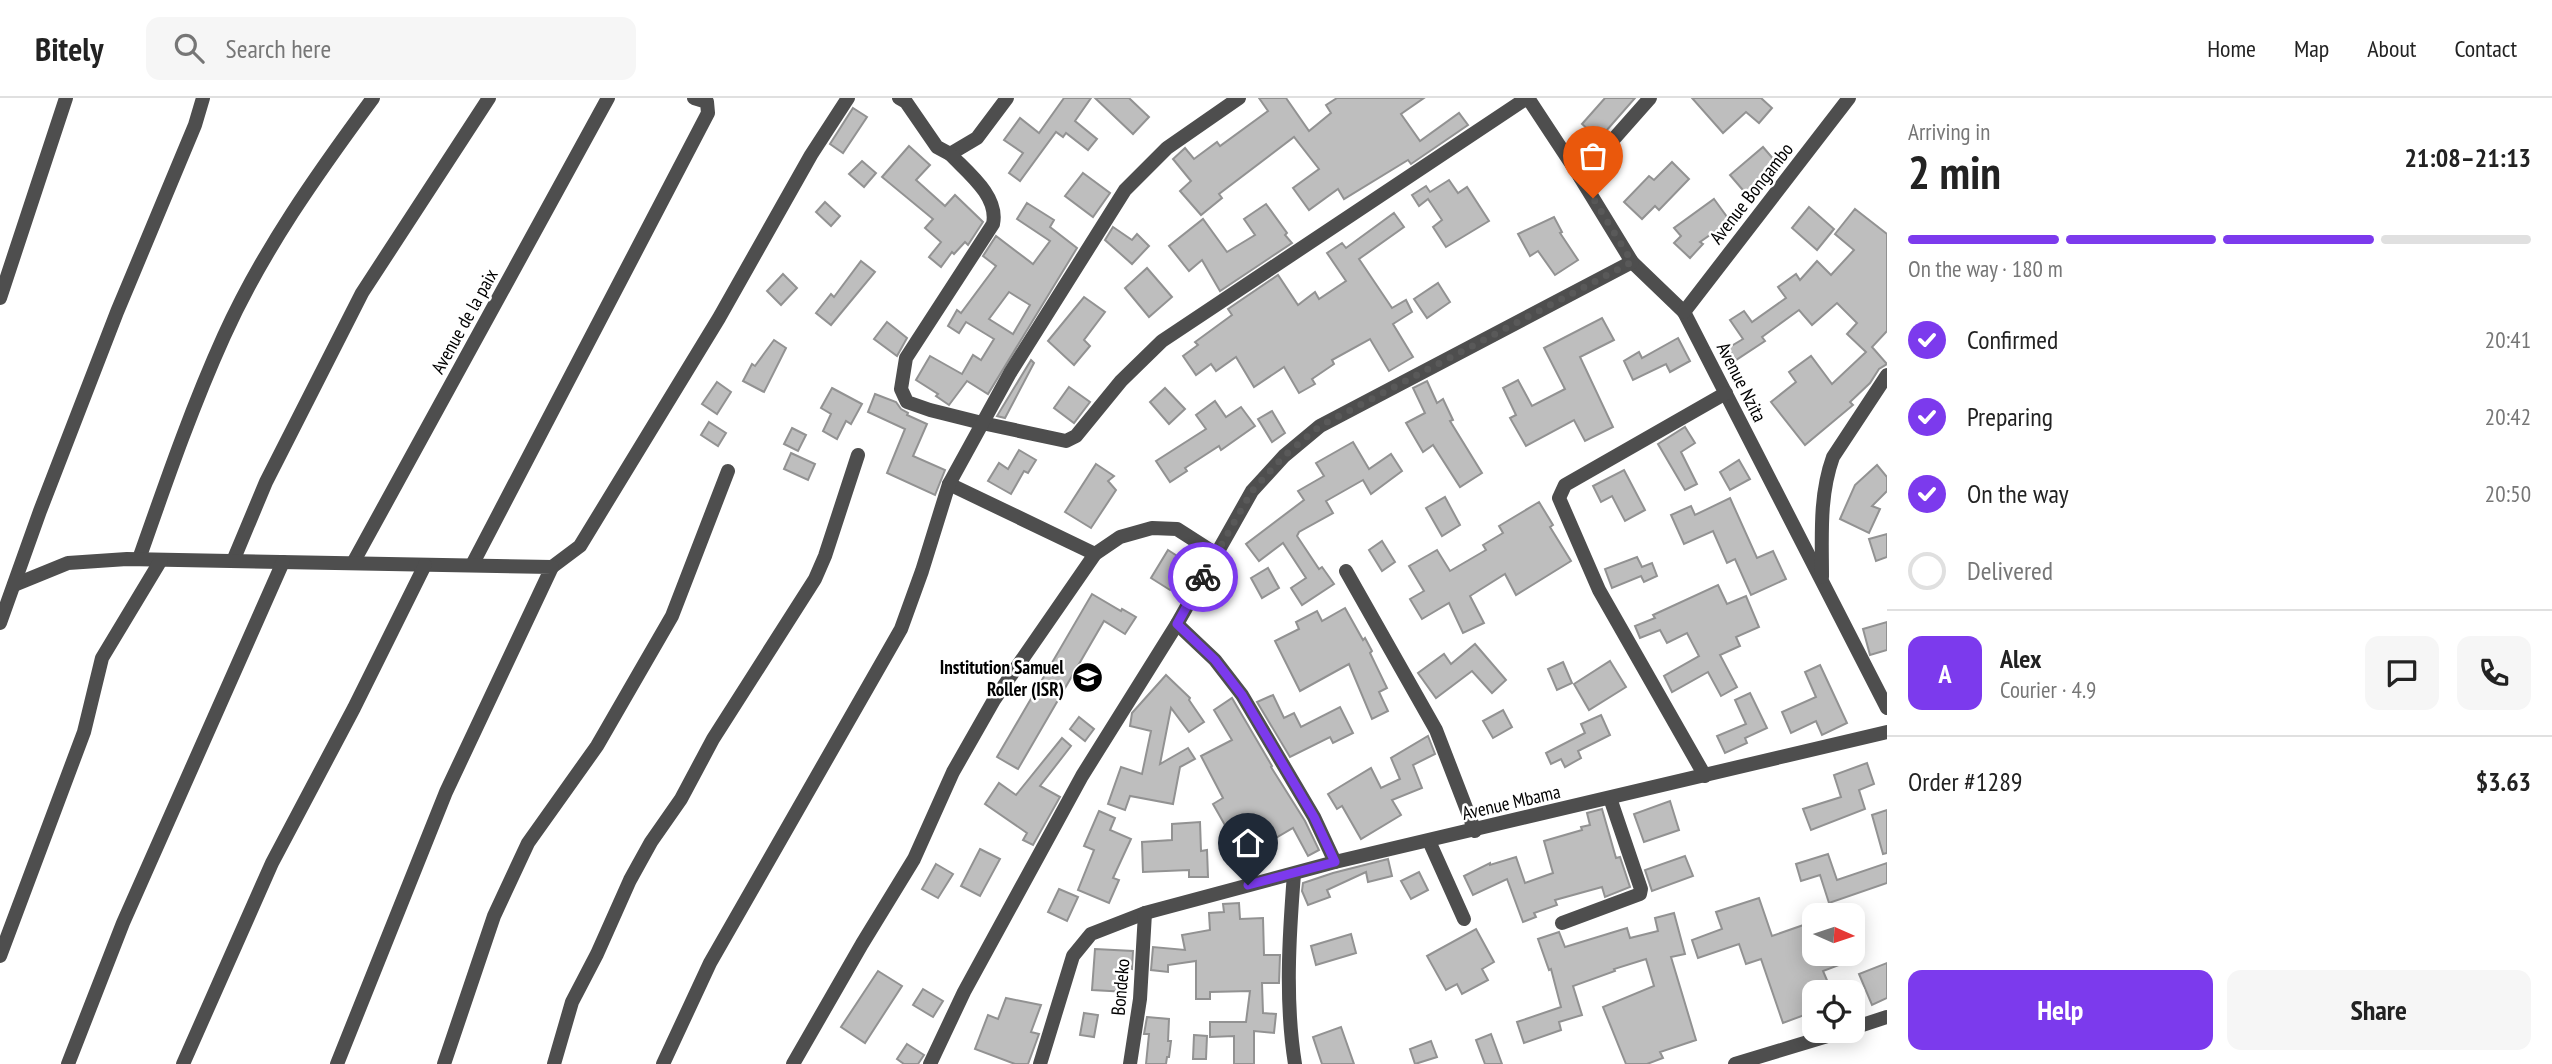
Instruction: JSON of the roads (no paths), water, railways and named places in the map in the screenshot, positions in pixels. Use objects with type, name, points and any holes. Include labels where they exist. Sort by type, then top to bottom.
[{"type":"street","points":[[0,298],[66,98]]},
{"type":"street","points":[[0,623],[49,486],[117,312],[195,125],[203,98]]},
{"type":"street","points":[[139,559],[173,463],[224,335],[268,251],[308,187],[373,98]]},
{"type":"street","points":[[233,561],[266,482],[362,293],[489,98]]},
{"type":"street","name":"Avenue de la paix","points":[[353,563],[608,98]]},
{"type":"street","points":[[472,565],[708,113],[707,102],[694,98]]},
{"type":"street","points":[[337,1064],[446,792],[552,567],[580,546],[719,318],[811,155],[848,98]]},
{"type":"street","points":[[899,98],[906,102],[937,147],[950,153],[976,181],[996,213],[993,224],[906,358],[901,389],[907,401],[930,410],[1066,441],[1076,436],[1121,381],[1162,341],[1527,98]]},
{"type":"street","points":[[950,153],[977,138],[1007,98]]},
{"type":"street","points":[[663,1064],[710,963],[901,629],[948,484],[1010,373],[1125,190],[1167,148],[1239,98]]},
{"type":"street","name":"Avenue Nzita","points":[[1527,98],[1632,262],[1685,312],[1887,708]]},
{"type":"street","points":[[1580,177],[1650,98]]},
{"type":"street","name":"Avenue Bongambo","points":[[1685,312],[1849,98]]},
{"type":"street","points":[[930,1064],[964,992],[1082,776],[1177,624],[1252,491],[1284,456],[1320,426],[1632,262]]},
{"type":"street","points":[[1822,581],[1822,514],[1828,472],[1833,457],[1887,375]]},
{"type":"street","points":[[1705,776],[1599,590],[1559,498],[1565,485],[1726,393]]},
{"type":"street","points":[[554,1064],[572,1002],[630,880],[651,842],[681,799],[713,739],[815,579],[858,455]]},
{"type":"street","points":[[444,1064],[494,916],[528,843],[597,746],[672,616],[727,471]]},
{"type":"street","points":[[948,484],[1095,554]]},
{"type":"street","points":[[793,1064],[915,859],[953,772],[994,700],[1095,554],[1120,537],[1152,528],[1177,529],[1216,554]]},
{"type":"street","points":[[14,585],[68,563],[139,559],[552,567]]},
{"type":"street","points":[[0,956],[84,732],[103,658],[161,560]]},
{"type":"street","points":[[68,1064],[123,923],[283,562]]},
{"type":"street","points":[[183,1064],[272,863],[354,708],[425,565]]},
{"type":"street","points":[[1346,571],[1436,730],[1475,831]]},
{"type":"street","points":[[1177,624],[1215,660],[1242,695],[1314,817],[1335,862]]},
{"type":"street","name":"Avenue Mbama","points":[[1040,1064],[1073,957],[1091,934],[1145,912],[1335,862],[1887,732]]},
{"type":"street","points":[[1562,923],[1640,894],[1641,889],[1610,798]]},
{"type":"street","points":[[1429,841],[1464,919]]},
{"type":"street","points":[[1294,874],[1289,945],[1290,1038],[1294,1064]]},
{"type":"street","name":"Bondeko","points":[[1130,1064],[1140,999],[1145,912]]},
{"type":"street","points":[[1865,1024],[1887,1017]]},
{"type":"street","points":[[1735,1064],[1804,1043]]},
{"type":"place","name":"Institution Samuel Roller (ISR)","points":[[1087,678]]}]
